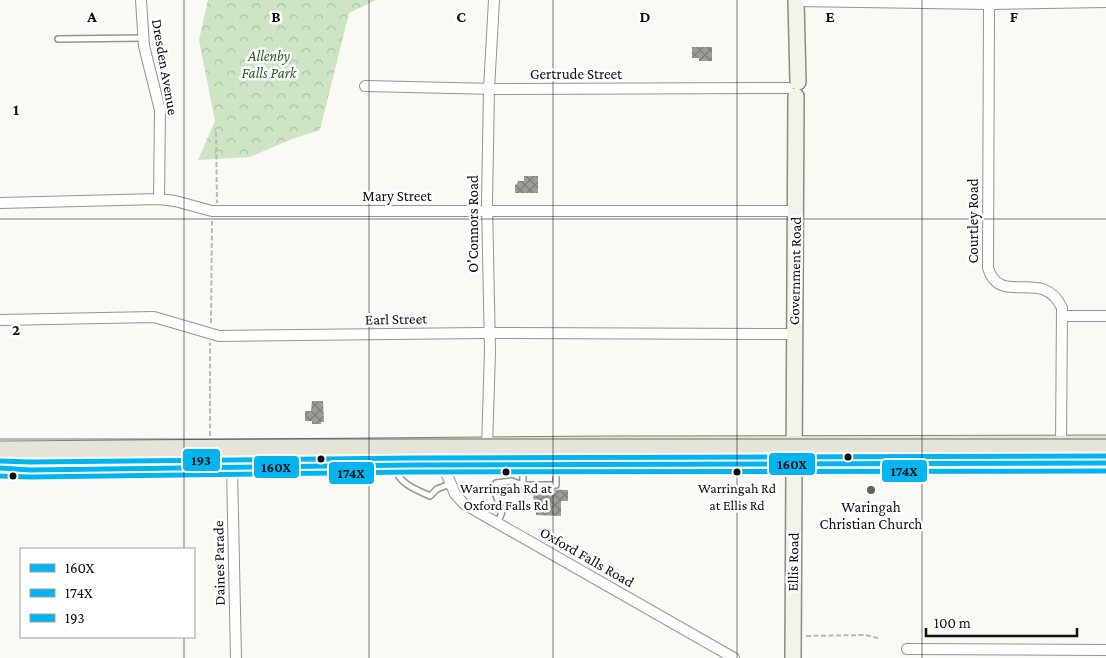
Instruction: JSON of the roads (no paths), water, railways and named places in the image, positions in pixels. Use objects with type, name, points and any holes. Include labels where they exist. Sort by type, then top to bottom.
[{"type":"highway","points":[[0,451],[1106,445]]},
{"type":"highway","points":[[0,468],[30,470],[443,465],[1106,463]]},
{"type":"street","name":"Dresden Avenue","points":[[140,0],[142,38],[160,110],[159,199]]},
{"type":"street","name":"O'Connors Road","points":[[487,447],[490,352],[488,334],[489,88],[494,0]]},
{"type":"street","points":[[796,1],[989,4],[1106,2]]},
{"type":"street","name":"Government Road","points":[[794,465],[796,211],[794,88],[796,1]]},
{"type":"street","name":"Courtley Road","points":[[989,4],[988,268],[992,278],[1004,287],[1043,289],[1053,294],[1062,308],[1062,445]]},
{"type":"street","name":"Gertrude Street","points":[[365,86],[794,88]]},
{"type":"street","name":"Mary Street","points":[[0,203],[159,199],[176,201],[212,211],[796,211]]},
{"type":"street","points":[[1062,316],[1106,316]]},
{"type":"street","name":"Earl Street","points":[[0,320],[154,317],[219,336],[794,334]]},
{"type":"street","name":"Oxford Falls Road","points":[[443,465],[455,494],[464,504],[734,658]]},
{"type":"street","name":"Ellis Road","points":[[793,658],[794,465]]},
{"type":"street","name":"Daines Parade","points":[[232,468],[236,658]]},
{"type":"street","points":[[907,650],[1106,650]]},
{"type":"lane","points":[[58,40],[142,38]]},
{"type":"lane","points":[[523,465],[523,484]]},
{"type":"lane","points":[[497,523],[501,516],[501,504],[496,497],[496,483],[512,481],[523,484],[556,484],[556,465]]},
{"type":"lane","points":[[395,466],[397,475],[411,487],[430,496],[451,483]]},
{"type":"place","name":"Warringah Rd at Oxford Falls Rd","points":[[506,472]]},
{"type":"place","name":"Warringah Rd at Ellis Rd","points":[[737,472]]},
{"type":"place","name":"Waringah Christian Church","points":[[871,490]]},
{"type":"park label","name":"Allenby Falls Park","points":[[269,64]]}]
